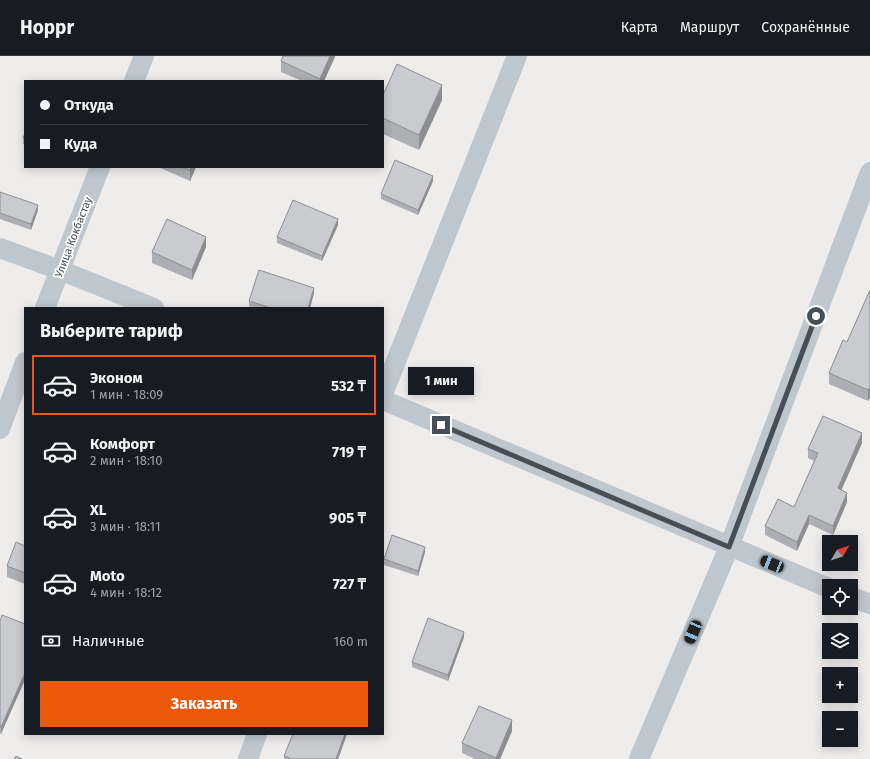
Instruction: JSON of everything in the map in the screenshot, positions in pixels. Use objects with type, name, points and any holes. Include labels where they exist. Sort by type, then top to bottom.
[{"type":"street","points":[[134,80],[144,56]]},
{"type":"street","points":[[384,391],[517,56]]},
{"type":"street","name":"Улица Кокбастау","points":[[46,307],[100,168]]},
{"type":"street","points":[[639,759],[729,547],[870,172]]},
{"type":"street","points":[[0,248],[60,270],[152,307]]},
{"type":"street","points":[[0,429],[24,365]]},
{"type":"street","points":[[384,400],[822,585]]},
{"type":"street","points":[[858,600],[870,604]]},
{"type":"street","points":[[248,759],[257,735]]},
{"type":"building","points":[[283,56],[330,56],[320,79],[281,61]]},
{"type":"building","points":[[397,64],[442,85],[419,135],[384,118],[384,93]]},
{"type":"building","points":[[395,160],[433,176],[418,210],[381,194]]},
{"type":"building","points":[[0,192],[38,205],[31,224],[0,213]]},
{"type":"building","points":[[293,200],[338,219],[322,256],[277,237]]},
{"type":"building","points":[[167,219],[206,237],[192,270],[152,252]]},
{"type":"building","points":[[259,270],[314,288],[308,307],[268,307],[249,301]]},
{"type":"building","points":[[870,290],[870,387],[868,390],[829,373],[843,340],[847,342]]},
{"type":"building","points":[[823,416],[862,433],[838,488],[847,493],[833,526],[809,515],[797,542],[765,526],[778,499],[794,507],[818,453],[808,449]]},
{"type":"building","points":[[392,535],[425,547],[418,571],[384,559]]},
{"type":"building","points":[[16,542],[24,546],[24,573],[7,566]]},
{"type":"building","points":[[2,615],[24,624],[24,675],[1,727],[0,726],[0,621]]},
{"type":"building","points":[[428,618],[464,632],[448,675],[412,662]]},
{"type":"building","points":[[479,706],[512,720],[496,758],[462,743]]},
{"type":"building","points":[[293,735],[345,735],[336,759],[292,759],[284,756]]},
{"type":"building","points":[[16,756],[22,759],[14,759]]},
{"type":"route","points":[[441,425],[729,547],[816,316]]}]
